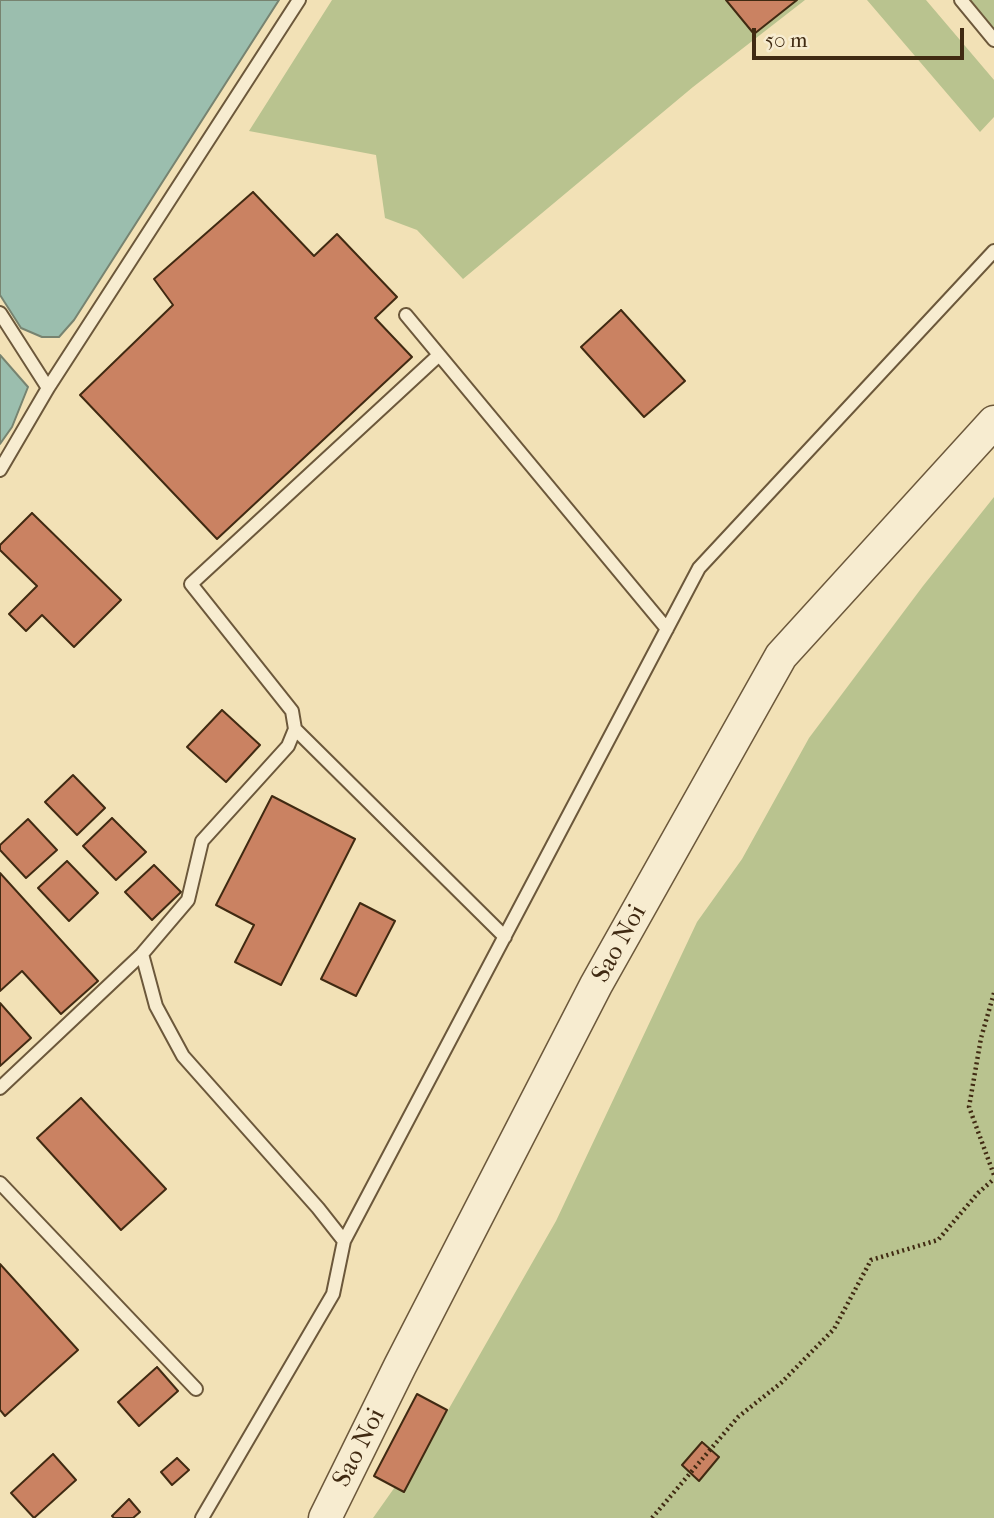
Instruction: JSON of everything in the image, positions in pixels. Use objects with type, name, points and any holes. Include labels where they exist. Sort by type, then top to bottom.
[{"type":"street","name":"Sao Noi","points":[[325,1518],[596,985],[781,656],[994,422]]},
{"type":"lane","points":[[0,470],[48,387],[299,0]]},
{"type":"lane","points":[[961,0],[994,40]]},
{"type":"lane","points":[[202,1518],[333,1294],[344,1241],[699,568],[994,251]]},
{"type":"lane","points":[[0,313],[48,387]]},
{"type":"lane","points":[[406,315],[667,629]]},
{"type":"lane","points":[[0,1088],[142,954],[188,900],[202,841],[288,746],[295,729],[292,711],[191,584],[439,355]]},
{"type":"lane","points":[[295,729],[505,937]]},
{"type":"lane","points":[[142,954],[156,1006],[183,1056],[344,1241]]},
{"type":"lane","points":[[0,1183],[196,1389]]},
{"type":"path","points":[[652,1518],[738,1417],[781,1383],[834,1329],[871,1261],[938,1240],[994,1177],[969,1107],[981,1038],[994,993]]},
{"type":"green space","points":[[332,0],[805,0],[693,87],[463,279],[417,230],[385,218],[376,155],[249,131]]},
{"type":"green space","points":[[867,0],[926,0],[994,80],[994,117],[980,132]]},
{"type":"green space","points":[[959,0],[994,0],[994,42]]},
{"type":"green space","points":[[994,497],[994,1518],[373,1518],[443,1419],[556,1221],[697,922],[742,859],[809,738],[923,586]],"holes":[[[702,1442],[719,1457],[699,1480],[682,1465]]]},
{"type":"shaded area","points":[[0,0],[279,0],[74,320],[59,337],[42,337],[21,328],[0,295]]},
{"type":"shaded area","points":[[0,355],[28,387],[12,427],[0,444]]},
{"type":"building","points":[[726,0],[797,0],[754,34]]},
{"type":"building","points":[[253,192],[314,256],[337,234],[397,297],[375,318],[412,357],[217,539],[80,395],[173,305],[154,279]]},
{"type":"building","points":[[621,310],[685,381],[644,417],[581,347]]},
{"type":"building","points":[[32,513],[121,600],[74,647],[42,615],[26,631],[9,614],[37,586],[0,550],[0,545]]},
{"type":"building","points":[[222,710],[260,745],[226,782],[187,747]]},
{"type":"building","points":[[73,775],[105,808],[77,835],[45,802]]},
{"type":"building","points":[[272,796],[355,839],[281,985],[235,962],[254,925],[216,905]]},
{"type":"building","points":[[112,818],[146,852],[116,880],[83,846]]},
{"type":"building","points":[[28,819],[57,850],[26,878],[0,850],[0,845]]},
{"type":"building","points":[[67,861],[98,893],[69,921],[38,888]]},
{"type":"building","points":[[154,865],[181,892],[152,920],[125,892]]},
{"type":"building","points":[[0,873],[98,981],[61,1014],[22,971],[0,991]]},
{"type":"building","points":[[360,903],[395,921],[356,996],[321,979]]},
{"type":"building","points":[[0,1003],[31,1038],[0,1066]]},
{"type":"building","points":[[81,1098],[166,1189],[121,1230],[37,1138]]},
{"type":"building","points":[[0,1264],[78,1350],[5,1416],[0,1410]]},
{"type":"building","points":[[157,1367],[178,1391],[139,1426],[118,1402]]},
{"type":"building","points":[[417,1394],[447,1410],[404,1492],[374,1476]]},
{"type":"building","points":[[702,1442],[719,1457],[699,1481],[682,1465]]},
{"type":"building","points":[[53,1454],[76,1480],[34,1518],[11,1493]]},
{"type":"building","points":[[177,1458],[189,1470],[172,1485],[161,1472]]},
{"type":"building","points":[[129,1499],[140,1512],[133,1518],[114,1518],[112,1516]]}]
